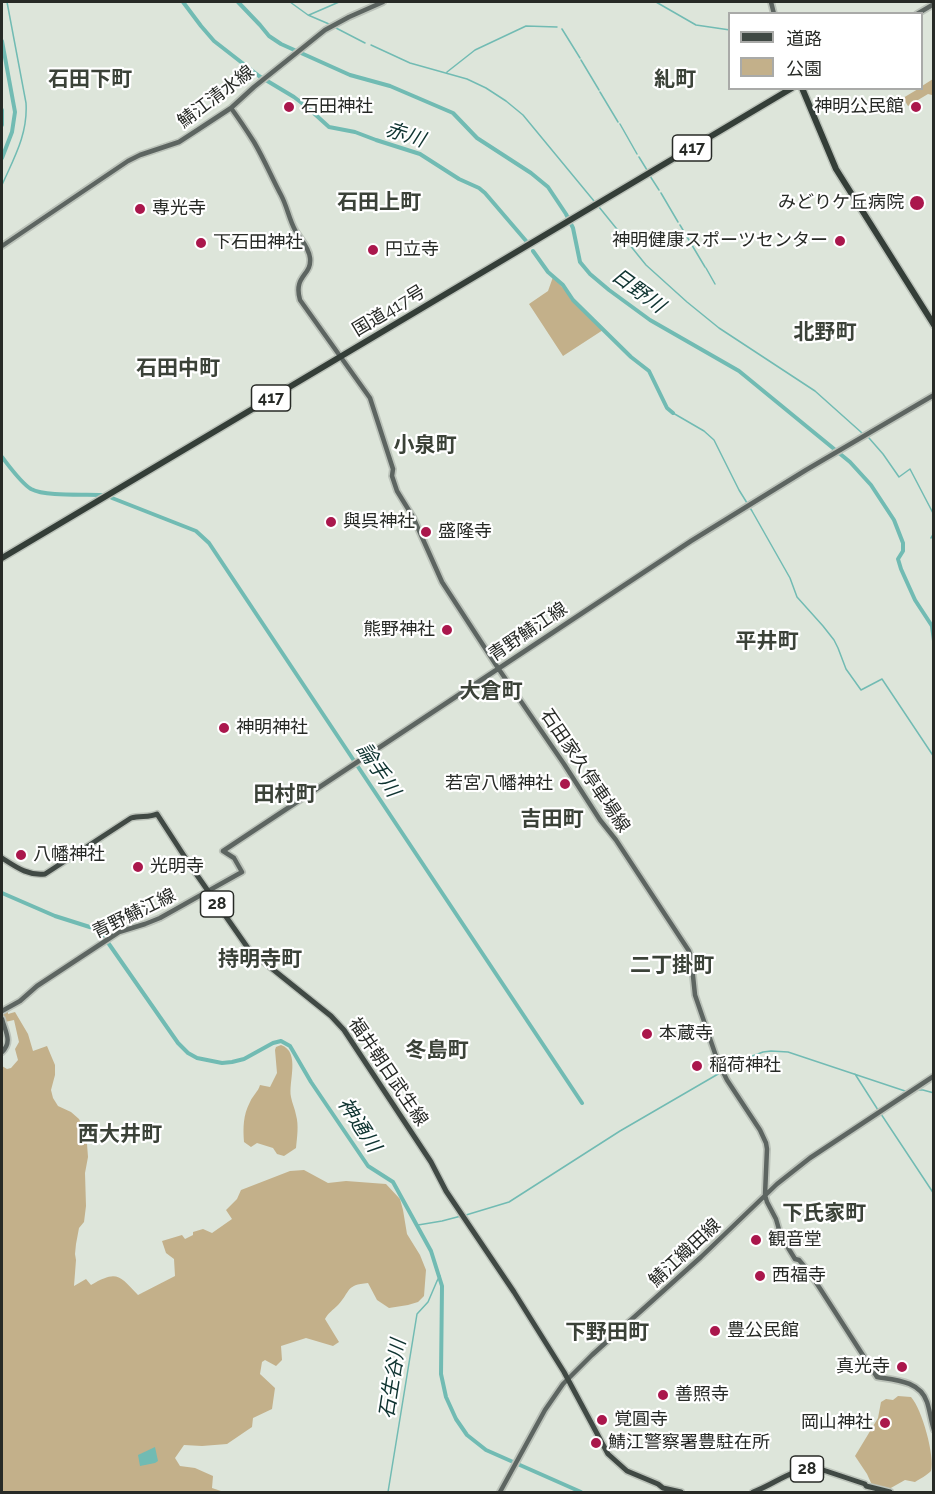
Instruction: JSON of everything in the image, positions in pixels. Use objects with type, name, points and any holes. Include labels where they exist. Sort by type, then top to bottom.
[{"type":"highway","name":"国道417号","points":[[2,558],[789,90]]},
{"type":"highway","points":[[803,90],[836,170],[933,325]]},
{"type":"main road","name":"鯖江清水線","points":[[2,246],[129,161],[179,142],[231,108],[318,35],[383,2]]},
{"type":"main road","points":[[919,12],[933,4]]},
{"type":"main road","name":"石田家久停車場線","points":[[231,108],[262,156],[296,231],[309,253],[310,266],[298,286],[300,300],[370,398],[393,469],[397,490],[413,517],[442,582],[689,951],[695,995],[723,1072],[766,1143],[765,1195],[780,1233],[792,1255],[810,1273],[878,1377],[899,1380],[921,1391],[927,1402],[933,1430]]},
{"type":"main road","name":"青野鯖江線","points":[[2,1011],[20,1001],[37,986],[111,937],[152,921],[242,872],[234,858],[223,851],[691,541],[933,395]]},
{"type":"main road","name":"福井朝日武生線","points":[[2,858],[26,873],[45,874],[131,818],[157,814],[250,951],[337,1022],[514,1292],[567,1379],[608,1454],[627,1471],[663,1488],[681,1492]]},
{"type":"main road","points":[[2,1019],[8,1038],[7,1045],[2,1052]]},
{"type":"main road","name":"鯖江織田線","points":[[500,1492],[545,1410],[567,1379],[777,1184],[810,1158],[933,1076]]},
{"type":"main road","name":"28","points":[[753,1492],[786,1475],[805,1469],[820,1469],[890,1492]]},
{"type":"green space","points":[[933,79],[933,98],[928,94],[908,106],[903,98],[916,90],[923,90],[923,85]]},
{"type":"green space","points":[[553,277],[571,300],[603,330],[563,356],[529,304],[548,291]]},
{"type":"green space","points":[[8,1008],[8,1014],[15,1012],[28,1034],[33,1051],[47,1046],[55,1065],[51,1090],[53,1098],[58,1106],[79,1119],[85,1131],[88,1157],[85,1173],[86,1206],[84,1222],[79,1228],[76,1244],[74,1286],[86,1279],[91,1285],[112,1276],[122,1279],[138,1295],[175,1276],[174,1259],[166,1253],[162,1241],[182,1235],[185,1239],[193,1235],[193,1232],[203,1229],[212,1233],[232,1219],[226,1210],[237,1199],[241,1190],[290,1171],[304,1170],[328,1183],[346,1181],[386,1184],[400,1199],[407,1234],[426,1270],[424,1296],[418,1302],[389,1308],[377,1300],[368,1283],[355,1285],[325,1319],[339,1342],[333,1346],[306,1338],[281,1346],[282,1360],[276,1366],[265,1360],[262,1362],[260,1374],[275,1388],[272,1409],[253,1418],[252,1427],[227,1444],[184,1445],[175,1458],[180,1466],[195,1468],[213,1476],[212,1488],[224,1492],[2,1492],[2,1066],[7,1069],[11,1068],[18,1060],[15,1049],[19,1042],[14,1020],[5,1022],[2,1018],[3,1011]]},
{"type":"green space","points":[[281,1045],[291,1054],[291,1097],[298,1127],[296,1148],[284,1156],[277,1154],[273,1148],[257,1143],[251,1147],[244,1142],[245,1117],[248,1107],[260,1085],[270,1087],[277,1073],[275,1050]]},
{"type":"green space","points":[[898,1396],[911,1397],[915,1403],[927,1433],[932,1464],[931,1471],[915,1482],[905,1480],[889,1489],[872,1485],[855,1456],[878,1418],[881,1402],[886,1399],[893,1400]]},
{"type":"water","points":[[155,1447],[158,1461],[140,1466],[138,1455]]},
{"type":"waterway","points":[[2,185],[19,145],[26,114],[26,103],[7,2]]},
{"type":"waterway","name":"赤川","points":[[183,2],[214,41],[259,76],[294,97],[329,127],[355,132],[420,154],[459,179],[479,188],[527,242]]},
{"type":"waterway","name":"日野川","points":[[238,2],[269,36],[281,44],[350,75],[390,86],[453,113],[477,138],[531,173],[548,187],[573,228],[580,262],[590,274],[650,320],[739,371],[850,462],[871,485],[894,520],[903,543],[903,551],[898,559],[901,569],[915,600],[932,626],[934,641]]},
{"type":"waterway","points":[[290,2],[308,15],[329,24]]},
{"type":"waterway","points":[[309,15],[339,2]]},
{"type":"waterway","points":[[656,2],[696,25],[728,30]]},
{"type":"waterway","points":[[447,72],[475,50],[526,26],[557,27]]},
{"type":"waterway","points":[[336,28],[365,43]]},
{"type":"waterway","points":[[562,29],[580,58]]},
{"type":"waterway","points":[[2,41],[15,112],[12,132],[2,158]]},
{"type":"waterway","points":[[371,45],[410,63],[467,79],[506,101],[523,115],[594,201]]},
{"type":"waterway","points":[[581,60],[599,90]]},
{"type":"waterway","points":[[600,92],[618,122]]},
{"type":"waterway","points":[[2,110],[2,125]]},
{"type":"waterway","points":[[620,124],[637,154]]},
{"type":"waterway","points":[[639,157],[647,170]]},
{"type":"waterway","points":[[650,176],[659,190]]},
{"type":"waterway","points":[[661,193],[678,222]]},
{"type":"waterway","points":[[599,207],[646,265],[687,302],[719,328],[815,391],[862,433]]},
{"type":"waterway","points":[[680,225],[705,267]]},
{"type":"waterway","name":"赤川","points":[[533,251],[573,300],[631,357],[649,371],[667,408],[673,413]]},
{"type":"waterway","points":[[706,268],[715,284]]},
{"type":"waterway","points":[[673,413],[704,431],[714,440],[739,490],[790,578],[797,597],[834,640],[846,669],[861,690],[882,679],[934,757]]},
{"type":"waterway","points":[[869,438],[899,477],[910,469],[934,515]]},
{"type":"waterway","name":"論手川","points":[[2,457],[19,479],[38,492],[102,495]]},
{"type":"waterway","name":"論手川","points":[[112,498],[196,531],[209,543],[582,1103]]},
{"type":"waterway","points":[[931,538],[934,533]]},
{"type":"waterway","name":"神通川","points":[[2,893],[55,916],[96,929],[102,934],[178,1043],[197,1058],[222,1063],[232,1062],[244,1059],[273,1043],[281,1041],[290,1046],[311,1082],[368,1166],[393,1182],[431,1251],[442,1286],[441,1374],[446,1397],[456,1419],[467,1435],[486,1450],[581,1492]]},
{"type":"waterway","points":[[466,1215],[509,1202],[620,1131],[725,1070],[763,1052],[788,1052],[909,1091]]},
{"type":"waterway","points":[[855,1074],[878,1110]]},
{"type":"waterway","points":[[917,1090],[934,1093]]},
{"type":"waterway","points":[[881,1114],[934,1194]]},
{"type":"waterway","points":[[418,1225],[461,1216]]},
{"type":"waterway","name":"石生谷川","points":[[388,1492],[417,1314],[428,1302],[440,1276]]},
{"type":"place","name":"石田神社","points":[[289,107]]},
{"type":"place","name":"神明公民館","points":[[916,107]]},
{"type":"place","name":"みどりケ丘病院","points":[[917,203]]},
{"type":"place","name":"専光寺","points":[[140,209]]},
{"type":"place","name":"神明健康スポーツセンター","points":[[840,241]]},
{"type":"place","name":"下石田神社","points":[[201,243]]},
{"type":"place","name":"円立寺","points":[[373,250]]},
{"type":"place","name":"與呉神社","points":[[331,522]]},
{"type":"place","name":"盛隆寺","points":[[426,532]]},
{"type":"place","name":"熊野神社","points":[[447,630]]},
{"type":"place","name":"神明神社","points":[[224,728]]},
{"type":"place","name":"若宮八幡神社","points":[[565,784]]},
{"type":"place","name":"八幡神社","points":[[21,855]]},
{"type":"place","name":"光明寺","points":[[138,867]]},
{"type":"place","name":"本蔵寺","points":[[647,1034]]},
{"type":"place","name":"稲荷神社","points":[[697,1066]]},
{"type":"place","name":"観音堂","points":[[756,1240]]},
{"type":"place","name":"西福寺","points":[[760,1276]]},
{"type":"place","name":"豊公民館","points":[[715,1331]]},
{"type":"place","name":"真光寺","points":[[902,1367]]},
{"type":"place","name":"善照寺","points":[[663,1395]]},
{"type":"place","name":"覚圓寺","points":[[602,1420]]},
{"type":"place","name":"岡山神社","points":[[885,1423]]},
{"type":"place","name":"鯖江警察署豊駐在所","points":[[596,1443]]},
{"type":"district","name":"石田下町","points":[[90,80]]},
{"type":"district","name":"糺町","points":[[675,80]]},
{"type":"district","name":"石田上町","points":[[379,203]]},
{"type":"district","name":"北野町","points":[[825,333]]},
{"type":"district","name":"石田中町","points":[[178,369]]},
{"type":"district","name":"小泉町","points":[[425,446]]},
{"type":"district","name":"平井町","points":[[767,642]]},
{"type":"district","name":"大倉町","points":[[491,692]]},
{"type":"district","name":"田村町","points":[[285,795]]},
{"type":"district","name":"吉田町","points":[[552,820]]},
{"type":"district","name":"持明寺町","points":[[260,960]]},
{"type":"district","name":"二丁掛町","points":[[672,966]]},
{"type":"district","name":"冬島町","points":[[437,1051]]},
{"type":"district","name":"西大井町","points":[[120,1135]]},
{"type":"district","name":"下氏家町","points":[[824,1214]]},
{"type":"district","name":"下野田町","points":[[607,1333]]}]
